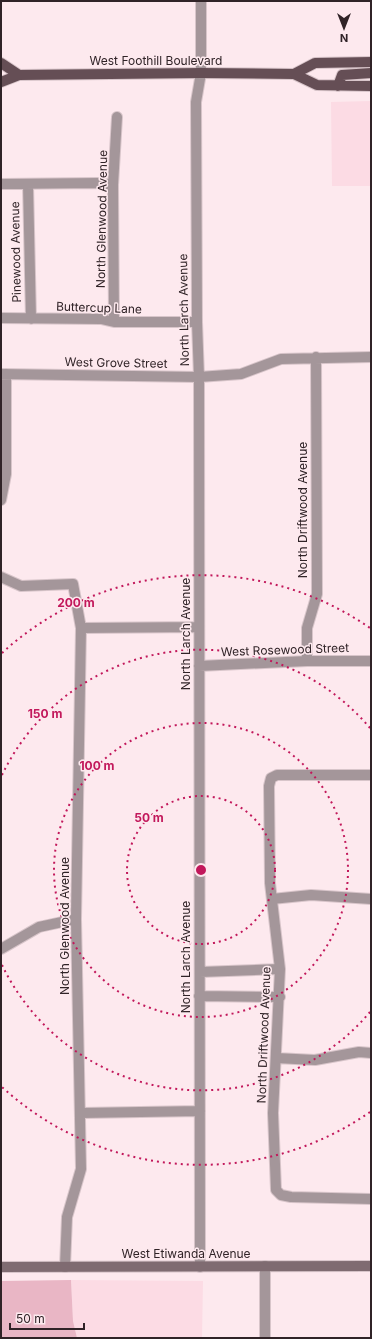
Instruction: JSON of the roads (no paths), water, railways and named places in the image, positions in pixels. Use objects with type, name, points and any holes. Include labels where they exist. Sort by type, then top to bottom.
[{"type":"main road","name":"West Foothill Boulevard","points":[[294,74],[315,63],[371,62]]},
{"type":"main road","points":[[1,63],[19,75]]},
{"type":"main road","name":"West Foothill Boulevard","points":[[1,82],[19,75],[201,73],[294,74],[317,85],[371,86]]},
{"type":"main road","points":[[338,86],[342,75],[371,73]]},
{"type":"main road","points":[[1,75],[19,75]]},
{"type":"street","name":"North Larch Avenue","points":[[200,1266],[199,377],[197,322],[196,102],[201,73],[201,1]]},
{"type":"street","name":"North Glenwood Avenue","points":[[114,322],[113,185],[117,117]]},
{"type":"street","points":[[1,184],[97,183],[113,185]]},
{"type":"street","name":"Pinewood Avenue","points":[[28,184],[31,319]]},
{"type":"street","name":"Buttercup Lane","points":[[1,318],[101,319],[114,322],[197,322]]},
{"type":"street","name":"West Grove Street","points":[[4,374],[199,377],[241,374],[281,359],[316,357],[371,357]]},
{"type":"street","name":"North Driftwood Avenue","points":[[307,661],[307,628],[317,594],[316,357]]},
{"type":"street","points":[[1,500],[6,474],[4,374]]},
{"type":"street","name":"North Glenwood Avenue","points":[[1,577],[21,586],[73,584],[81,628],[76,919],[81,1169],[67,1217],[65,1268]]},
{"type":"street","points":[[81,628],[199,627]]},
{"type":"street","name":"West Rosewood Street","points":[[199,666],[307,661],[371,661]]},
{"type":"street","name":"North Driftwood Avenue","points":[[371,775],[277,775],[271,778],[269,786],[272,899],[280,969],[280,997],[273,1113],[274,1183],[276,1190],[281,1195],[291,1197],[371,1199]]},
{"type":"street","points":[[272,899],[311,895],[371,899]]},
{"type":"street","points":[[1,949],[39,928],[76,919]]},
{"type":"street","points":[[200,972],[280,969]]},
{"type":"street","points":[[199,996],[280,997]]},
{"type":"street","points":[[276,1058],[315,1060],[359,1052],[371,1053]]},
{"type":"street","points":[[81,1113],[200,1111]]},
{"type":"street","points":[[265,1266],[265,1338]]},
{"type":"street","name":"West Etiwanda Avenue","points":[[1,1268],[371,1266]]}]
